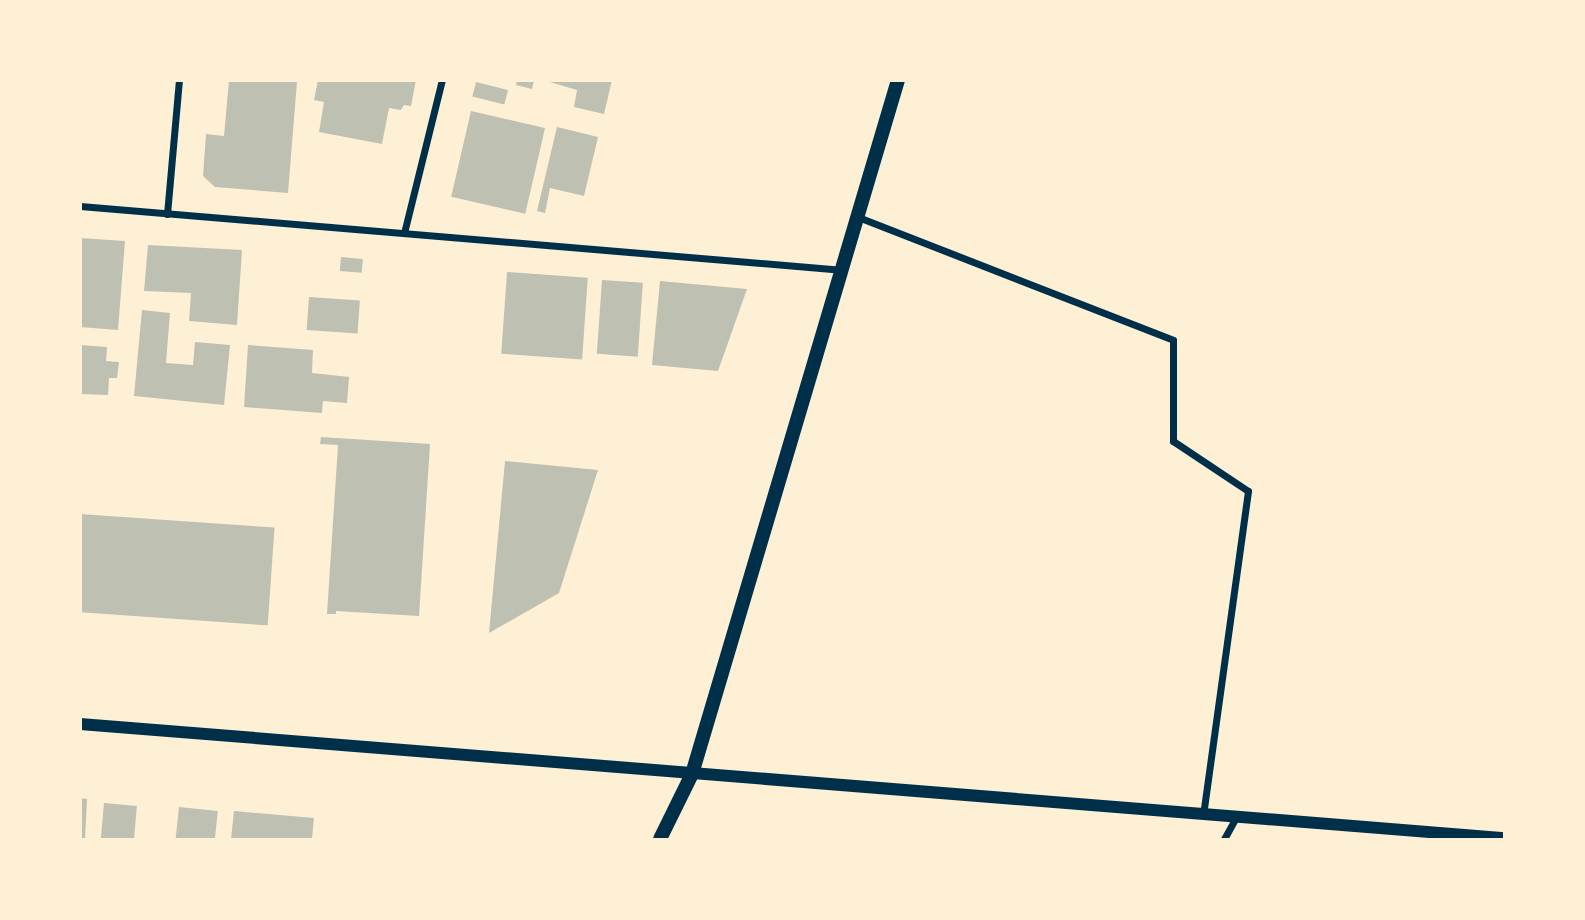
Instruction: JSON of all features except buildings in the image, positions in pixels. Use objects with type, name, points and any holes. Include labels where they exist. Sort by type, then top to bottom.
[{"type":"main road","points":[[660,839],[692,774],[898,80]]},
{"type":"street","points":[[167,214],[179,80]]},
{"type":"street","points":[[404,233],[442,80]]},
{"type":"street","points":[[80,206],[843,270]]},
{"type":"street","points":[[858,217],[1173,340],[1173,441],[1248,491],[1203,814]]},
{"type":"street","points":[[80,724],[1504,838]]},
{"type":"street","points":[[1224,839],[1236,817]]}]
